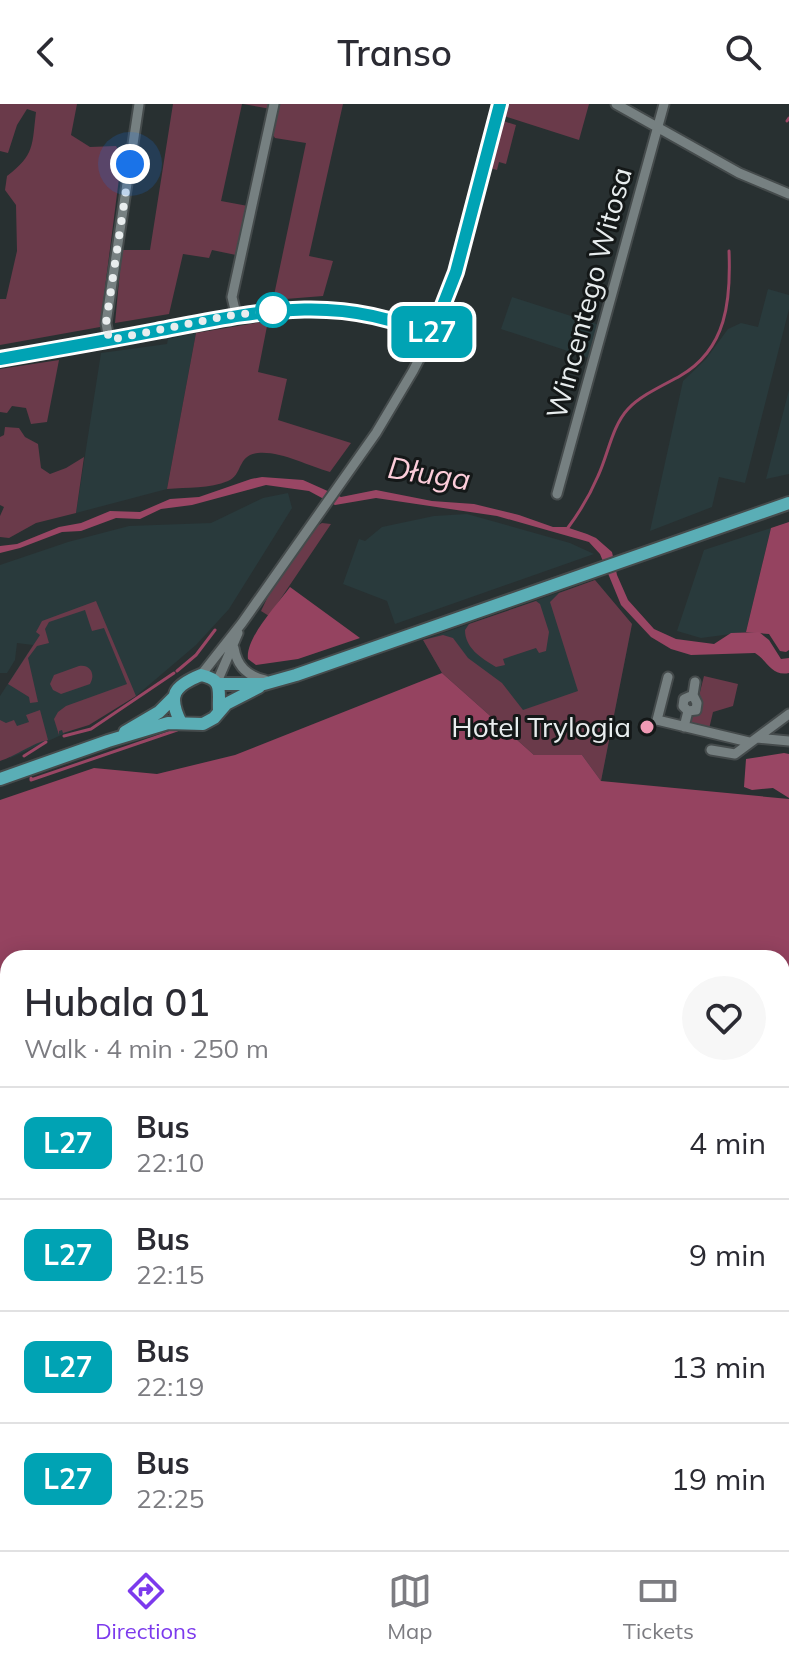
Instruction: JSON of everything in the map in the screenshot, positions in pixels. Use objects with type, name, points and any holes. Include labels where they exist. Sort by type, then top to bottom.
[{"type":"main road","points":[[0,779],[168,723],[203,724],[233,700],[270,683],[789,503]]},
{"type":"main road","points":[[108,741],[159,712],[174,697],[181,683],[201,675],[218,683],[270,683]]},
{"type":"main road","points":[[218,683],[219,710]]},
{"type":"main road","points":[[174,697],[181,723]]},
{"type":"street","points":[[109,340],[106,323],[139,104]]},
{"type":"street","points":[[236,314],[232,297],[274,104]]},
{"type":"street","points":[[201,675],[242,623],[386,418],[431,336],[456,272],[500,104]]},
{"type":"street","points":[[616,104],[739,173],[789,194]]},
{"type":"street","name":"Wincentego Witosa","points":[[557,494],[664,104]]},
{"type":"street","points":[[0,359],[236,314],[287,309],[332,310],[399,323],[431,336]]},
{"type":"street","points":[[218,683],[242,623]]},
{"type":"street","points":[[234,644],[236,659],[244,670],[270,683]]},
{"type":"street","points":[[668,677],[657,720],[753,740],[789,741]]},
{"type":"street","points":[[684,727],[688,711],[683,706],[684,699],[693,695],[695,682]]},
{"type":"street","points":[[711,750],[735,754],[789,714]]},
{"type":"shaded area","points":[[0,104],[77,104],[71,135],[90,147],[116,146],[122,155],[100,327],[0,345],[0,299],[6,299],[17,251],[16,205],[5,190],[7,176],[27,155],[36,112],[27,109],[17,125],[8,153],[0,151]]},
{"type":"shaded area","points":[[173,104],[242,104],[221,201],[248,206],[236,255],[212,250],[209,258],[183,254],[169,314],[115,323],[122,250],[150,250]]},
{"type":"shaded area","points":[[243,104],[343,104],[309,256],[333,261],[323,296],[273,300],[306,143],[275,138],[269,129],[271,109]]},
{"type":"shaded area","points":[[508,104],[589,104],[579,140],[504,116]]},
{"type":"shaded area","points":[[503,121],[516,125],[506,164],[499,162],[497,170],[490,168]]},
{"type":"shaded area","points":[[768,289],[789,295],[789,309],[745,483],[719,477],[712,507],[650,531],[683,381],[706,359],[728,329],[741,323],[758,327]]},
{"type":"shaded area","points":[[512,297],[599,325],[589,358],[501,329]]},
{"type":"shaded area","points":[[268,321],[258,372],[287,379],[278,420],[351,443],[330,472],[285,457],[258,453],[247,457],[233,478],[221,484],[167,489],[196,333]]},
{"type":"shaded area","points":[[196,333],[167,489],[76,513],[101,353],[167,344],[168,339]]},
{"type":"shaded area","points":[[59,360],[47,422],[31,424],[26,408],[12,406],[7,413],[0,412],[0,369]]},
{"type":"shaded area","points":[[789,390],[789,474],[766,479]]},
{"type":"shaded area","points":[[5,427],[19,428],[25,437],[38,444],[41,468],[50,474],[84,457],[76,513],[36,523],[9,538],[0,537],[0,516],[4,507],[0,505],[0,437],[4,435]]},
{"type":"shaded area","points":[[262,477],[303,480],[341,497],[376,490],[432,501],[474,504],[587,534],[612,552],[617,575],[628,600],[654,629],[676,639],[714,644],[731,633],[759,632],[769,640],[781,659],[789,658],[789,673],[778,673],[755,653],[691,655],[671,649],[651,637],[621,605],[600,554],[589,542],[497,516],[376,498],[335,505],[309,491],[266,485],[192,505],[161,509],[140,519],[116,518],[0,553],[0,546],[17,544],[110,511],[140,512],[170,499],[199,497]]},
{"type":"shaded area","points":[[288,493],[292,508],[229,609],[196,645],[136,696],[97,719],[10,758],[0,740],[0,696],[33,645],[17,643],[15,660],[7,673],[0,673],[0,565],[129,526],[211,523],[263,498]]},
{"type":"shaded area","points":[[467,514],[570,543],[594,554],[395,624],[387,601],[343,584],[359,539],[365,541],[382,527],[434,516]]},
{"type":"shaded area","points":[[789,522],[789,650],[786,652],[780,651],[769,634],[746,632],[771,528]]},
{"type":"shaded area","points":[[322,523],[331,524],[269,616],[261,611],[272,588],[315,527]]},
{"type":"shaded area","points":[[771,528],[746,632],[701,638],[677,631],[704,550]]},
{"type":"shaded area","points":[[595,580],[632,624],[601,781],[442,673],[423,640]]},
{"type":"shaded area","points":[[595,580],[632,624],[601,781],[582,755],[534,755],[442,673],[423,640],[443,635],[453,638],[468,658],[502,683],[523,710],[578,691],[550,602],[559,593]]},
{"type":"shaded area","points":[[290,587],[360,638],[298,659],[256,665],[248,659],[252,641]]},
{"type":"shaded area","points":[[96,601],[136,696],[89,725],[63,733],[59,731],[59,735],[54,719],[66,706],[127,684],[104,628],[92,631],[85,610],[49,622],[45,629],[49,643],[37,646],[28,658],[38,702],[30,703],[29,697],[8,684],[40,635],[36,632],[42,621]]},
{"type":"shaded area","points":[[536,601],[540,604],[549,632],[546,651],[539,653],[536,648],[503,659],[505,665],[496,667],[471,647],[465,630],[469,624]]},
{"type":"shaded area","points":[[79,666],[91,670],[90,684],[61,694],[53,690],[50,684],[54,675]]},
{"type":"shaded area","points":[[442,673],[534,755],[582,755],[601,781],[789,799],[789,950],[0,950],[0,800],[94,768],[157,774],[235,755]]},
{"type":"shaded area","points":[[704,676],[738,684],[733,706],[713,712],[709,729],[690,725],[691,718],[699,713],[702,703],[699,696]]},
{"type":"shaded area","points":[[40,710],[48,740],[0,761],[0,720],[6,723],[14,720],[17,726],[29,722],[26,715]]},
{"type":"shaded area","points":[[789,754],[789,798],[773,788],[752,790],[744,787],[746,759]]},
{"type":"waterway","points":[[567,529],[591,490],[614,432],[628,409],[639,399],[696,365],[717,338],[727,305],[729,251]]},
{"type":"waterway","points":[[177,671],[196,655],[215,630]]},
{"type":"waterway","points":[[64,736],[91,729],[174,673]]},
{"type":"waterway","points":[[31,778],[177,730]]},
{"type":"waterway","points":[[24,756],[46,742]]},
{"type":"bus line","name":"L27","points":[[0,359],[236,314],[287,309],[332,310],[370,316],[410,326],[431,336],[456,272],[500,104]]},
{"type":"place","name":"Hotel Trylogia","points":[[647,727]]},
{"type":"route","points":[[130,164],[106,323],[109,340],[273,310]]},
{"type":"water label","name":"Długa","points":[[429,474]]}]
